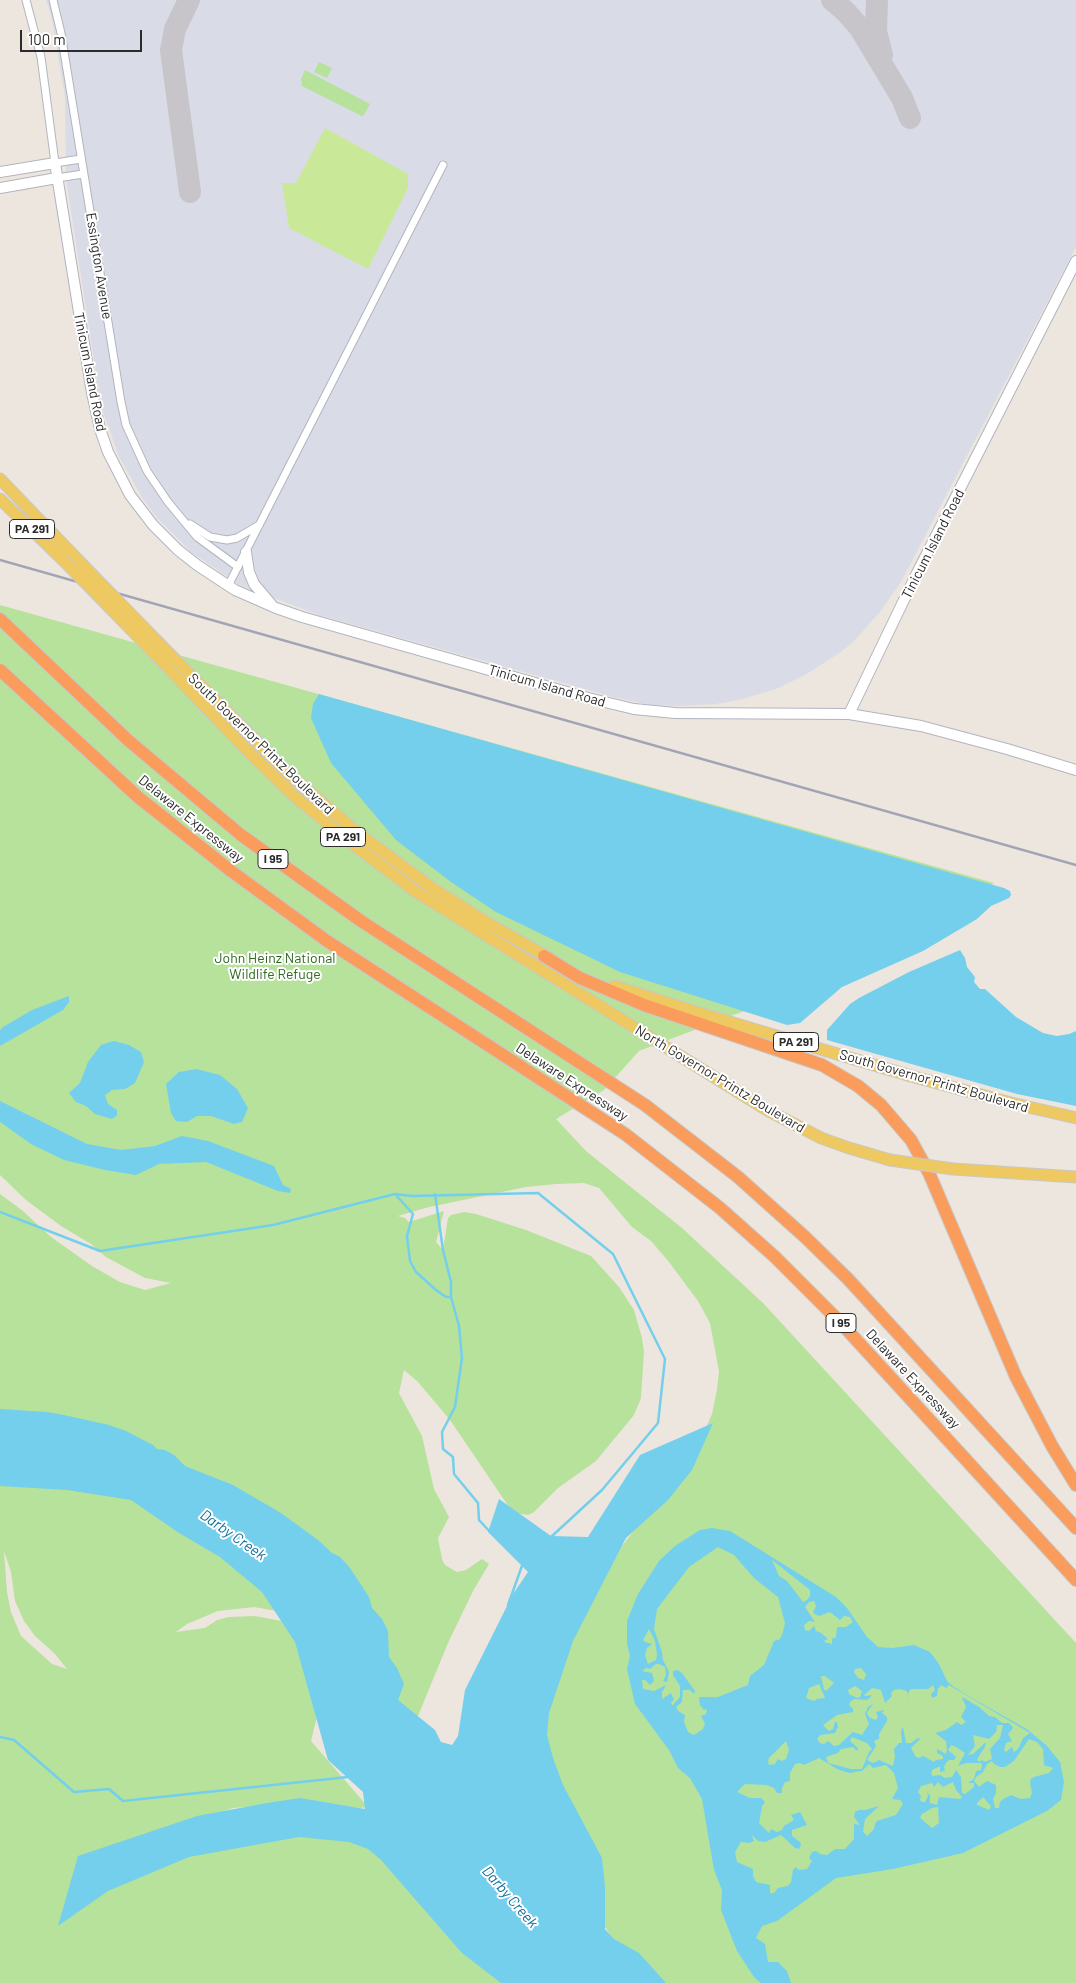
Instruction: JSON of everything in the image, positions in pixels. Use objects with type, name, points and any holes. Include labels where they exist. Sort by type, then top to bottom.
[{"type":"highway","name":"Delaware Expressway","points":[[0,619],[129,741],[241,835],[361,921],[645,1105],[744,1182],[805,1237],[868,1300],[1076,1528]]},
{"type":"highway","name":"Delaware Expressway","points":[[0,670],[138,797],[231,871],[327,941],[625,1134],[689,1183],[743,1228],[786,1268],[866,1350],[1076,1580]]},
{"type":"highway","points":[[544,956],[580,978],[644,1005],[817,1063],[858,1086],[881,1105],[911,1140],[929,1173],[1016,1377],[1047,1438],[1076,1485]]},
{"type":"main road","name":"South Governor Printz Boulevard","points":[[0,479],[203,689],[291,776],[383,854],[456,904],[544,956],[613,986],[668,1004],[965,1091],[1076,1118]]},
{"type":"main road","name":"South Governor Printz Boulevard","points":[[0,499],[62,559],[272,774],[349,841],[415,890],[526,961]]},
{"type":"main road","name":"North Governor Printz Boulevard","points":[[526,961],[780,1118],[821,1138],[890,1160],[953,1170],[1076,1177]]},
{"type":"main road","points":[[1038,1174],[1076,1170]]},
{"type":"street","points":[[26,0],[42,57],[55,163]]},
{"type":"street","name":"Essington Avenue","points":[[53,0],[61,33],[123,413],[130,435],[147,471],[161,493],[182,518]]},
{"type":"street","points":[[0,172],[81,159]]},
{"type":"street","name":"Tinicum Island Road","points":[[55,163],[92,393],[100,429],[108,452],[130,495],[153,525],[186,557],[228,586],[276,608],[588,698],[634,709],[675,713],[849,714],[916,575],[1076,261]]},
{"type":"street","points":[[228,586],[443,165]]},
{"type":"street","points":[[0,188],[83,174]]},
{"type":"street","points":[[182,518],[205,534],[221,540],[237,538],[260,524]]},
{"type":"street","points":[[182,518],[196,537],[238,567]]},
{"type":"street","points":[[246,552],[249,572],[254,584],[276,608]]},
{"type":"street","points":[[849,714],[921,726],[1076,770]]},
{"type":"shaded area","points":[[46,0],[1076,0],[1076,247],[901,582],[880,612],[854,641],[841,652],[805,675],[776,689],[739,700],[716,704],[681,706],[650,705],[613,697],[319,615],[252,590],[238,584],[191,552],[158,519],[143,499],[119,457],[101,406],[66,179],[65,98],[52,19]]},
{"type":"green space","points":[[319,62],[332,68],[327,78],[314,72]]},
{"type":"green space","points":[[305,70],[370,104],[364,115],[362,116],[302,86],[301,79]]},
{"type":"green space","points":[[325,128],[408,174],[408,188],[368,269],[289,228],[282,183],[296,183]]},
{"type":"green space","name":"John Heinz National Wildlife Refuge","points":[[0,605],[994,883],[976,898],[752,1008],[639,1051],[604,1090],[556,1119],[586,1151],[682,1228],[763,1303],[1076,1643],[1076,1983],[658,1983],[615,1943],[606,1928],[591,1916],[492,1776],[622,1546],[698,1447],[712,1414],[717,1390],[719,1371],[710,1323],[698,1301],[651,1241],[632,1227],[599,1188],[584,1183],[526,1187],[429,1207],[398,1216],[405,1218],[409,1222],[444,1211],[436,1242],[443,1250],[448,1218],[451,1215],[465,1212],[526,1230],[591,1256],[619,1287],[634,1310],[644,1352],[641,1398],[634,1415],[596,1461],[558,1488],[534,1512],[528,1515],[515,1513],[509,1507],[450,1420],[418,1382],[404,1370],[399,1393],[422,1436],[434,1489],[449,1517],[438,1538],[442,1559],[445,1565],[457,1572],[466,1570],[482,1559],[489,1564],[473,1591],[448,1643],[413,1728],[214,1534],[282,1612],[254,1607],[218,1611],[187,1624],[176,1632],[205,1628],[217,1620],[229,1617],[255,1616],[287,1622],[324,1688],[311,1741],[368,1807],[360,1808],[308,1802],[233,1808],[208,1817],[347,1815],[546,1983],[0,1983],[0,1194],[23,1211],[51,1237],[92,1266],[120,1282],[145,1290],[171,1283],[145,1278],[106,1257],[91,1244],[61,1226],[26,1200],[0,1175]],"holes":[[[4,1551],[11,1572],[15,1601],[24,1621],[35,1636],[55,1654],[67,1669],[52,1664],[21,1636],[11,1612],[7,1592]]]},
{"type":"water","points":[[319,694],[1004,888],[1010,891],[1011,895],[1009,898],[991,906],[977,919],[923,951],[842,987],[800,1023],[787,1025],[620,972],[496,912],[451,882],[396,840],[331,763],[311,718],[313,704]]},
{"type":"water","points":[[960,950],[965,958],[967,967],[975,977],[974,982],[980,989],[985,989],[1016,1017],[1043,1033],[1057,1036],[1076,1031],[1076,1106],[1017,1094],[827,1040],[827,1030],[850,1004],[909,972]]},
{"type":"water","points":[[69,996],[69,1002],[63,1010],[0,1046],[0,1030],[3,1027],[32,1010]]},
{"type":"water","points":[[114,1041],[129,1045],[141,1052],[144,1062],[135,1083],[125,1089],[112,1090],[105,1095],[108,1104],[117,1110],[117,1115],[112,1119],[95,1114],[86,1106],[76,1102],[69,1093],[80,1083],[88,1062],[101,1045]]},
{"type":"water","points":[[196,1069],[220,1075],[237,1089],[248,1108],[242,1122],[234,1124],[211,1116],[197,1116],[187,1122],[176,1121],[171,1113],[166,1084],[179,1072]]},
{"type":"water","points":[[0,1101],[87,1144],[121,1150],[155,1146],[182,1136],[208,1141],[274,1166],[283,1185],[291,1189],[290,1193],[278,1191],[206,1162],[159,1164],[136,1175],[64,1160],[31,1144],[0,1122]]},
{"type":"water","name":"Darby Creek","points":[[0,1409],[47,1412],[109,1425],[126,1431],[157,1449],[165,1450],[174,1455],[185,1466],[233,1485],[281,1513],[318,1540],[332,1553],[340,1557],[350,1568],[369,1597],[372,1608],[382,1619],[388,1631],[389,1657],[397,1668],[404,1684],[398,1700],[435,1730],[441,1742],[452,1745],[458,1736],[465,1690],[513,1594],[528,1572],[488,1532],[499,1499],[551,1536],[588,1537],[640,1455],[713,1423],[692,1470],[668,1500],[626,1538],[573,1641],[549,1713],[547,1735],[563,1785],[602,1858],[605,1886],[605,1929],[614,1939],[639,1953],[666,1983],[501,1983],[462,1953],[381,1860],[368,1849],[349,1842],[299,1837],[189,1857],[108,1891],[58,1926],[78,1856],[197,1816],[267,1803],[300,1798],[365,1809],[363,1792],[328,1760],[295,1642],[262,1592],[220,1557],[179,1533],[131,1500],[67,1490],[0,1486]]},
{"type":"water","points":[[712,1528],[730,1531],[836,1597],[847,1608],[867,1637],[878,1647],[892,1648],[914,1645],[930,1652],[950,1684],[1028,1730],[1047,1746],[1060,1762],[1064,1782],[1061,1800],[1047,1811],[963,1853],[893,1869],[836,1878],[777,1921],[762,1926],[756,1938],[765,1944],[768,1962],[778,1962],[787,1971],[791,1983],[761,1983],[754,1977],[737,1951],[721,1910],[722,1890],[714,1870],[702,1799],[690,1778],[678,1768],[669,1750],[635,1704],[627,1669],[630,1656],[627,1644],[627,1621],[638,1594],[659,1561],[675,1546],[700,1530]],"holes":[[[718,1547],[734,1555],[754,1578],[778,1597],[785,1623],[780,1639],[774,1641],[764,1665],[750,1676],[748,1685],[718,1697],[699,1697],[700,1705],[704,1710],[707,1709],[706,1714],[701,1716],[705,1724],[703,1729],[694,1735],[688,1732],[684,1722],[685,1715],[678,1711],[676,1707],[682,1702],[683,1690],[690,1690],[694,1694],[695,1691],[682,1673],[677,1670],[673,1671],[673,1675],[680,1686],[680,1697],[672,1706],[671,1702],[674,1700],[671,1693],[662,1699],[662,1692],[666,1685],[654,1691],[643,1689],[642,1680],[645,1680],[650,1685],[654,1681],[652,1673],[642,1671],[646,1668],[650,1669],[656,1664],[665,1667],[666,1675],[663,1681],[667,1682],[669,1672],[663,1660],[654,1629],[657,1609],[689,1567]],[[772,1560],[810,1590],[810,1596],[803,1602],[787,1581],[779,1576]],[[814,1601],[816,1606],[813,1613],[819,1616],[830,1612],[840,1620],[844,1616],[850,1617],[853,1622],[846,1627],[837,1627],[836,1637],[832,1639],[832,1645],[824,1641],[828,1639],[816,1631],[814,1626],[809,1631],[805,1630],[804,1625],[809,1621],[815,1622],[805,1607],[809,1602]],[[649,1629],[655,1641],[657,1655],[656,1660],[648,1664],[645,1655],[647,1648],[652,1644],[643,1640]],[[861,1668],[866,1674],[864,1680],[858,1678],[854,1672],[855,1669]],[[821,1676],[825,1676],[834,1683],[826,1691]],[[819,1684],[825,1698],[814,1701],[806,1698],[809,1688]],[[933,1685],[935,1690],[931,1694],[932,1698],[937,1696],[941,1685],[946,1688],[949,1685],[1030,1733],[1023,1738],[1018,1749],[1014,1752],[1012,1747],[1006,1752],[1004,1750],[1006,1743],[1012,1741],[1008,1734],[1013,1728],[1012,1726],[1009,1723],[1002,1723],[995,1717],[989,1716],[979,1707],[962,1697],[966,1707],[961,1717],[966,1722],[961,1725],[957,1722],[946,1730],[935,1733],[946,1741],[947,1749],[946,1754],[937,1749],[937,1753],[943,1756],[943,1759],[934,1762],[923,1756],[916,1757],[911,1748],[920,1739],[918,1738],[911,1743],[906,1743],[903,1727],[901,1731],[902,1743],[899,1743],[894,1749],[893,1766],[879,1760],[873,1763],[867,1760],[876,1746],[874,1741],[879,1739],[879,1734],[887,1721],[887,1717],[882,1713],[884,1710],[876,1712],[878,1717],[876,1720],[870,1718],[867,1714],[873,1704],[868,1707],[865,1714],[869,1724],[862,1735],[853,1732],[839,1745],[834,1746],[828,1741],[824,1744],[820,1743],[817,1739],[820,1735],[835,1733],[838,1727],[837,1722],[835,1722],[833,1729],[829,1731],[823,1725],[837,1715],[853,1712],[849,1705],[850,1702],[854,1699],[866,1700],[870,1698],[872,1695],[864,1695],[872,1688],[881,1690],[885,1703],[892,1696],[891,1693],[894,1690],[907,1691],[909,1700],[908,1693],[911,1689],[928,1689]],[[855,1686],[862,1691],[860,1697],[857,1698],[849,1694],[848,1690]],[[996,1725],[1003,1725],[1000,1738],[990,1749],[992,1759],[985,1762],[982,1760],[979,1762],[977,1759],[986,1742],[973,1754],[968,1755],[975,1746],[973,1735],[989,1739],[996,1732]],[[852,1737],[867,1743],[872,1749],[862,1769],[851,1769],[828,1763],[826,1757],[838,1753],[841,1749],[853,1747],[857,1751],[858,1748],[850,1741]],[[1029,1739],[1037,1742],[1043,1749],[1044,1765],[1053,1768],[1049,1773],[1031,1779],[1032,1793],[1030,1798],[1021,1799],[1011,1795],[1000,1802],[999,1808],[995,1808],[993,1799],[996,1793],[996,1785],[987,1781],[979,1787],[974,1781],[983,1772],[987,1764],[992,1761],[1000,1767],[1005,1767],[1014,1761]],[[786,1741],[789,1750],[786,1759],[782,1761],[778,1759],[775,1764],[769,1765],[769,1758]],[[951,1745],[965,1753],[958,1766],[966,1763],[981,1763],[982,1765],[981,1770],[976,1771],[974,1779],[968,1783],[974,1783],[974,1787],[965,1794],[962,1793],[961,1777],[956,1770],[952,1777],[945,1778],[940,1775],[933,1776],[931,1774],[932,1770],[938,1767],[940,1767],[940,1772],[945,1771],[946,1763],[949,1760],[954,1760],[956,1757],[948,1750]],[[819,1758],[837,1769],[849,1773],[862,1771],[869,1764],[873,1768],[886,1765],[894,1773],[898,1788],[892,1799],[900,1800],[903,1804],[896,1815],[877,1821],[874,1829],[867,1836],[863,1832],[865,1819],[879,1806],[855,1812],[854,1817],[860,1825],[854,1824],[854,1839],[845,1849],[835,1849],[827,1855],[816,1851],[812,1852],[809,1858],[812,1861],[807,1869],[799,1870],[796,1867],[793,1870],[791,1882],[788,1886],[778,1888],[774,1893],[770,1893],[770,1885],[756,1882],[753,1876],[753,1869],[737,1862],[735,1852],[741,1842],[749,1843],[754,1841],[752,1835],[758,1841],[765,1842],[781,1835],[795,1848],[799,1849],[800,1842],[792,1836],[792,1830],[807,1825],[800,1812],[791,1815],[794,1820],[784,1826],[782,1830],[777,1832],[771,1829],[769,1833],[759,1823],[762,1806],[765,1802],[761,1798],[750,1798],[737,1792],[745,1784],[767,1785],[774,1788],[777,1793],[782,1793],[785,1782],[790,1781],[790,1773],[795,1764],[800,1763],[804,1765]],[[938,1782],[943,1787],[953,1782],[956,1790],[962,1797],[960,1799],[939,1797],[937,1805],[930,1803],[930,1796],[927,1792],[928,1796],[925,1802],[922,1802],[918,1792],[921,1786],[932,1783],[934,1787]],[[983,1797],[991,1806],[989,1810],[977,1805],[977,1803]],[[938,1807],[939,1823],[932,1828],[920,1818],[922,1814]]]},
{"type":"waterway","points":[[0,1212],[100,1251],[273,1225],[395,1194],[412,1196],[538,1193],[613,1254],[665,1359],[658,1423],[602,1490],[551,1537]]},
{"type":"waterway","points":[[435,1194],[443,1250],[451,1282],[451,1297],[459,1326],[462,1358],[455,1407],[442,1432],[443,1449],[453,1457],[454,1474],[478,1503],[479,1520],[491,1533]]},
{"type":"waterway","points":[[396,1195],[413,1214],[407,1236],[410,1261],[416,1272],[436,1290],[446,1297],[451,1297]]},
{"type":"waterway","points":[[508,1605],[523,1563]]},
{"type":"waterway","points":[[0,1737],[14,1740],[74,1792],[109,1789],[123,1801],[348,1777]]},
{"type":"taxiway","points":[[189,0],[175,29],[171,50],[190,192]]},
{"type":"taxiway","points":[[832,0],[860,28],[902,98],[910,118]]},
{"type":"taxiway","points":[[877,0],[876,31],[882,55]]},
{"type":"railway","points":[[0,560],[1076,865]]}]
